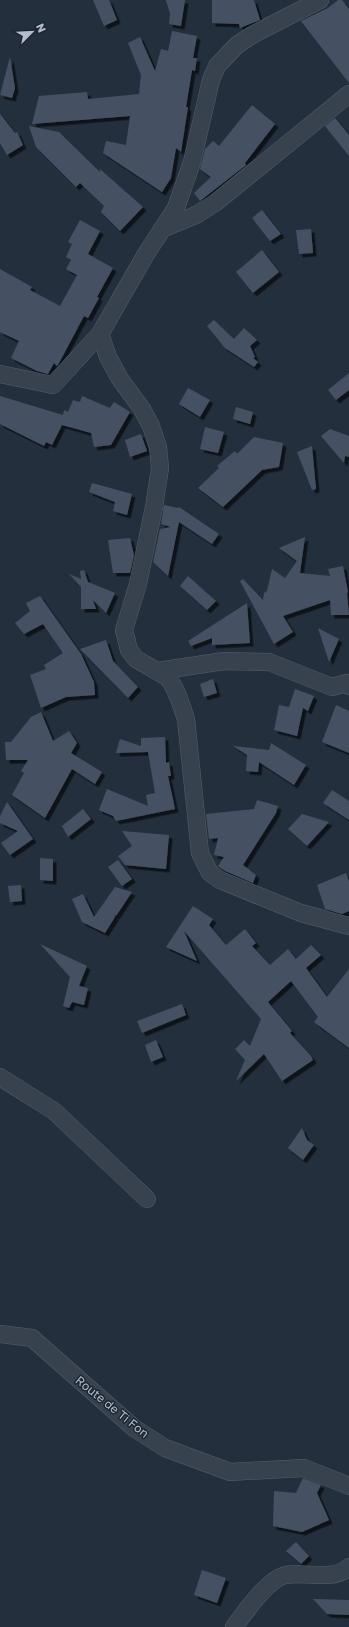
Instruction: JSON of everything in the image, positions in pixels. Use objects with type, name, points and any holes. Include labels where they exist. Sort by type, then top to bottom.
[{"type":"street","points":[[0,374],[53,385],[100,334],[176,208],[192,162],[216,66],[237,45],[252,35],[320,0]]},
{"type":"street","points":[[162,229],[196,215],[215,203],[349,94]]},
{"type":"street","points":[[100,334],[108,357],[120,379],[142,409],[151,426],[158,447],[160,468],[154,507],[138,584],[124,630],[129,650],[136,659],[158,671],[171,681],[180,700],[186,719],[200,853],[210,873],[220,880],[301,913],[349,926]]},
{"type":"street","points":[[158,671],[224,661],[270,662],[332,687],[347,683],[349,686]]},
{"type":"street","points":[[0,1077],[54,1111],[147,1199]]},
{"type":"street","name":"Route de Ti Fon","points":[[0,1334],[32,1338],[134,1428],[165,1448],[230,1472],[304,1468],[349,1486]]},
{"type":"street","points":[[234,1627],[270,1584],[285,1575],[334,1574],[345,1571],[349,1567]]},
{"type":"building","points":[[93,0],[109,0],[117,20],[104,26]]},
{"type":"building","points":[[166,0],[185,0],[181,26],[169,24],[170,14]]},
{"type":"building","points":[[212,0],[254,0],[260,20],[240,28],[239,24],[212,23]]},
{"type":"building","points":[[338,0],[342,0],[349,9],[349,83],[301,21],[328,8]]},
{"type":"building","points":[[172,31],[197,36],[193,58],[197,58],[195,71],[192,70],[181,152],[176,148],[171,178],[162,192],[103,153],[106,141],[126,145],[130,116],[32,124],[39,96],[87,92],[88,99],[139,94],[141,75],[128,43],[140,37],[155,71],[161,49],[168,51]]},
{"type":"building","points":[[10,57],[15,88],[12,98],[0,95]]},
{"type":"building","points":[[252,105],[275,124],[245,163],[246,165],[200,201],[194,193],[211,177],[200,169],[205,149],[213,141],[219,146]]},
{"type":"building","points":[[0,114],[15,133],[17,132],[23,145],[7,155],[0,143]]},
{"type":"building","points":[[335,118],[349,135],[349,156],[325,126]]},
{"type":"building","points":[[29,126],[59,132],[100,172],[100,169],[143,207],[120,231],[101,212],[104,206],[80,183],[76,187],[36,147]]},
{"type":"building","points":[[262,210],[281,234],[270,241],[252,218]]},
{"type":"building","points":[[80,220],[100,231],[88,254],[113,268],[97,297],[99,298],[88,318],[84,316],[58,365],[57,366],[54,363],[48,374],[37,371],[11,358],[19,341],[0,332],[0,269],[32,287],[30,290],[60,306],[77,275],[66,269],[71,260],[66,257],[72,244],[68,242]]},
{"type":"building","points":[[311,229],[313,253],[299,254],[296,230]]},
{"type":"building","points":[[262,250],[279,272],[253,293],[236,272]]},
{"type":"building","points":[[214,320],[234,339],[244,328],[257,340],[250,346],[255,357],[253,358],[258,362],[254,367],[225,348],[207,326]]},
{"type":"building","points":[[349,373],[349,390],[336,400],[328,390]]},
{"type":"building","points":[[188,388],[210,400],[200,417],[179,404]]},
{"type":"building","points":[[0,396],[63,415],[64,410],[68,412],[73,400],[80,402],[82,396],[110,408],[114,402],[130,412],[111,445],[94,447],[91,433],[62,425],[52,445],[46,442],[44,446],[0,424]]},
{"type":"building","points":[[236,407],[253,412],[250,424],[233,419]]},
{"type":"building","points":[[205,427],[224,432],[218,453],[200,449]]},
{"type":"building","points":[[330,429],[349,436],[349,457],[345,456],[344,463],[321,436]]},
{"type":"building","points":[[141,434],[147,451],[130,457],[125,440]]},
{"type":"building","points":[[254,437],[283,443],[279,467],[262,470],[223,507],[198,488],[219,468],[217,466],[235,451],[237,454]]},
{"type":"building","points":[[312,446],[316,489],[312,490],[297,452]]},
{"type":"building","points":[[92,483],[132,494],[127,515],[113,511],[115,502],[89,492]]},
{"type":"building","points":[[164,505],[179,507],[219,534],[212,544],[179,522],[168,576],[153,562],[160,529],[171,527],[161,524]]},
{"type":"building","points":[[305,537],[300,573],[330,576],[328,569],[343,566],[348,592],[349,615],[331,615],[330,600],[283,616],[293,632],[274,644],[240,581],[243,579],[263,600],[264,593],[267,591],[272,569],[285,578],[297,561],[279,548]]},
{"type":"building","points":[[130,538],[134,555],[130,573],[113,573],[108,540]]},
{"type":"building","points":[[84,570],[88,582],[115,593],[106,613],[93,600],[96,609],[81,609],[81,587],[69,574],[81,579],[80,571]]},
{"type":"building","points":[[188,576],[216,601],[207,610],[180,586]]},
{"type":"building","points":[[40,596],[81,654],[94,682],[95,695],[66,697],[41,708],[30,675],[46,669],[44,665],[63,653],[43,624],[24,634],[15,623],[30,611],[26,603]]},
{"type":"building","points":[[247,603],[250,643],[212,645],[212,638],[191,646],[188,641]]},
{"type":"building","points":[[318,628],[339,639],[329,662]]},
{"type":"building","points":[[106,640],[113,661],[138,687],[128,698],[80,649]]},
{"type":"building","points":[[213,679],[217,693],[204,697],[200,684]]},
{"type":"building","points":[[295,689],[314,696],[308,711],[303,708],[297,736],[274,730],[279,705],[289,707]]},
{"type":"building","points":[[336,705],[349,711],[349,753],[322,742]]},
{"type":"building","points":[[41,712],[53,741],[69,731],[77,743],[71,753],[102,772],[95,784],[72,769],[45,818],[12,795],[24,773],[21,771],[28,760],[6,760],[5,742],[11,742],[31,717]]},
{"type":"building","points":[[165,737],[166,763],[169,762],[171,776],[168,776],[175,809],[116,821],[113,816],[99,810],[107,789],[148,806],[146,795],[155,793],[148,752],[116,753],[120,739],[141,746],[141,738]]},
{"type":"building","points":[[271,743],[306,765],[294,785],[259,762],[258,772],[246,771],[247,755],[233,746],[269,750]]},
{"type":"building","points":[[332,790],[349,801],[349,820],[323,803]]},
{"type":"building","points":[[257,800],[278,806],[276,813],[243,865],[256,875],[253,883],[225,871],[218,866],[224,857],[214,855],[218,838],[209,839],[206,814],[254,809]]},
{"type":"building","points":[[7,802],[33,839],[10,855],[1,843],[18,831],[0,823],[0,816]]},
{"type":"building","points":[[83,809],[91,819],[68,837],[62,826]]},
{"type":"building","points":[[302,814],[329,822],[307,846],[288,829]]},
{"type":"building","points":[[122,831],[169,835],[166,869],[125,865],[118,856],[132,846]]},
{"type":"building","points":[[40,858],[53,859],[53,881],[40,880]]},
{"type":"building","points":[[118,860],[132,879],[122,886],[108,867]]},
{"type":"building","points":[[346,873],[349,881],[349,911],[342,914],[325,909],[317,885]]},
{"type":"building","points":[[21,885],[22,901],[10,902],[8,886]]},
{"type":"building","points":[[115,887],[132,892],[116,916],[114,915],[115,917],[105,933],[82,922],[72,899],[83,894],[94,917]]},
{"type":"building","points":[[193,906],[213,919],[209,925],[226,945],[245,929],[256,943],[252,946],[270,965],[288,949],[296,959],[311,945],[321,955],[306,968],[327,997],[349,969],[349,1048],[314,1022],[318,1017],[291,981],[268,1002],[292,1031],[290,1033],[313,1060],[282,1081],[264,1054],[236,1081],[245,1060],[235,1049],[244,1040],[250,1046],[261,1019],[184,931],[197,961],[166,947]]},
{"type":"building","points":[[40,944],[87,966],[79,986],[88,988],[84,1005],[72,1002],[69,1008],[63,1006],[70,977]]},
{"type":"building","points":[[182,1004],[186,1015],[142,1033],[137,1021]]},
{"type":"building","points":[[156,1040],[163,1057],[151,1062],[145,1045]]},
{"type":"building","points":[[302,1128],[307,1140],[314,1145],[303,1160],[288,1148]]},
{"type":"building","points":[[303,1478],[321,1485],[317,1493],[329,1520],[302,1532],[273,1526],[274,1491],[296,1493]]},
{"type":"building","points":[[296,1542],[309,1556],[301,1564],[286,1551]]},
{"type":"building","points":[[202,1570],[226,1578],[217,1603],[194,1595]]},
{"type":"building","points":[[313,1599],[349,1600],[349,1615],[327,1614]]}]
